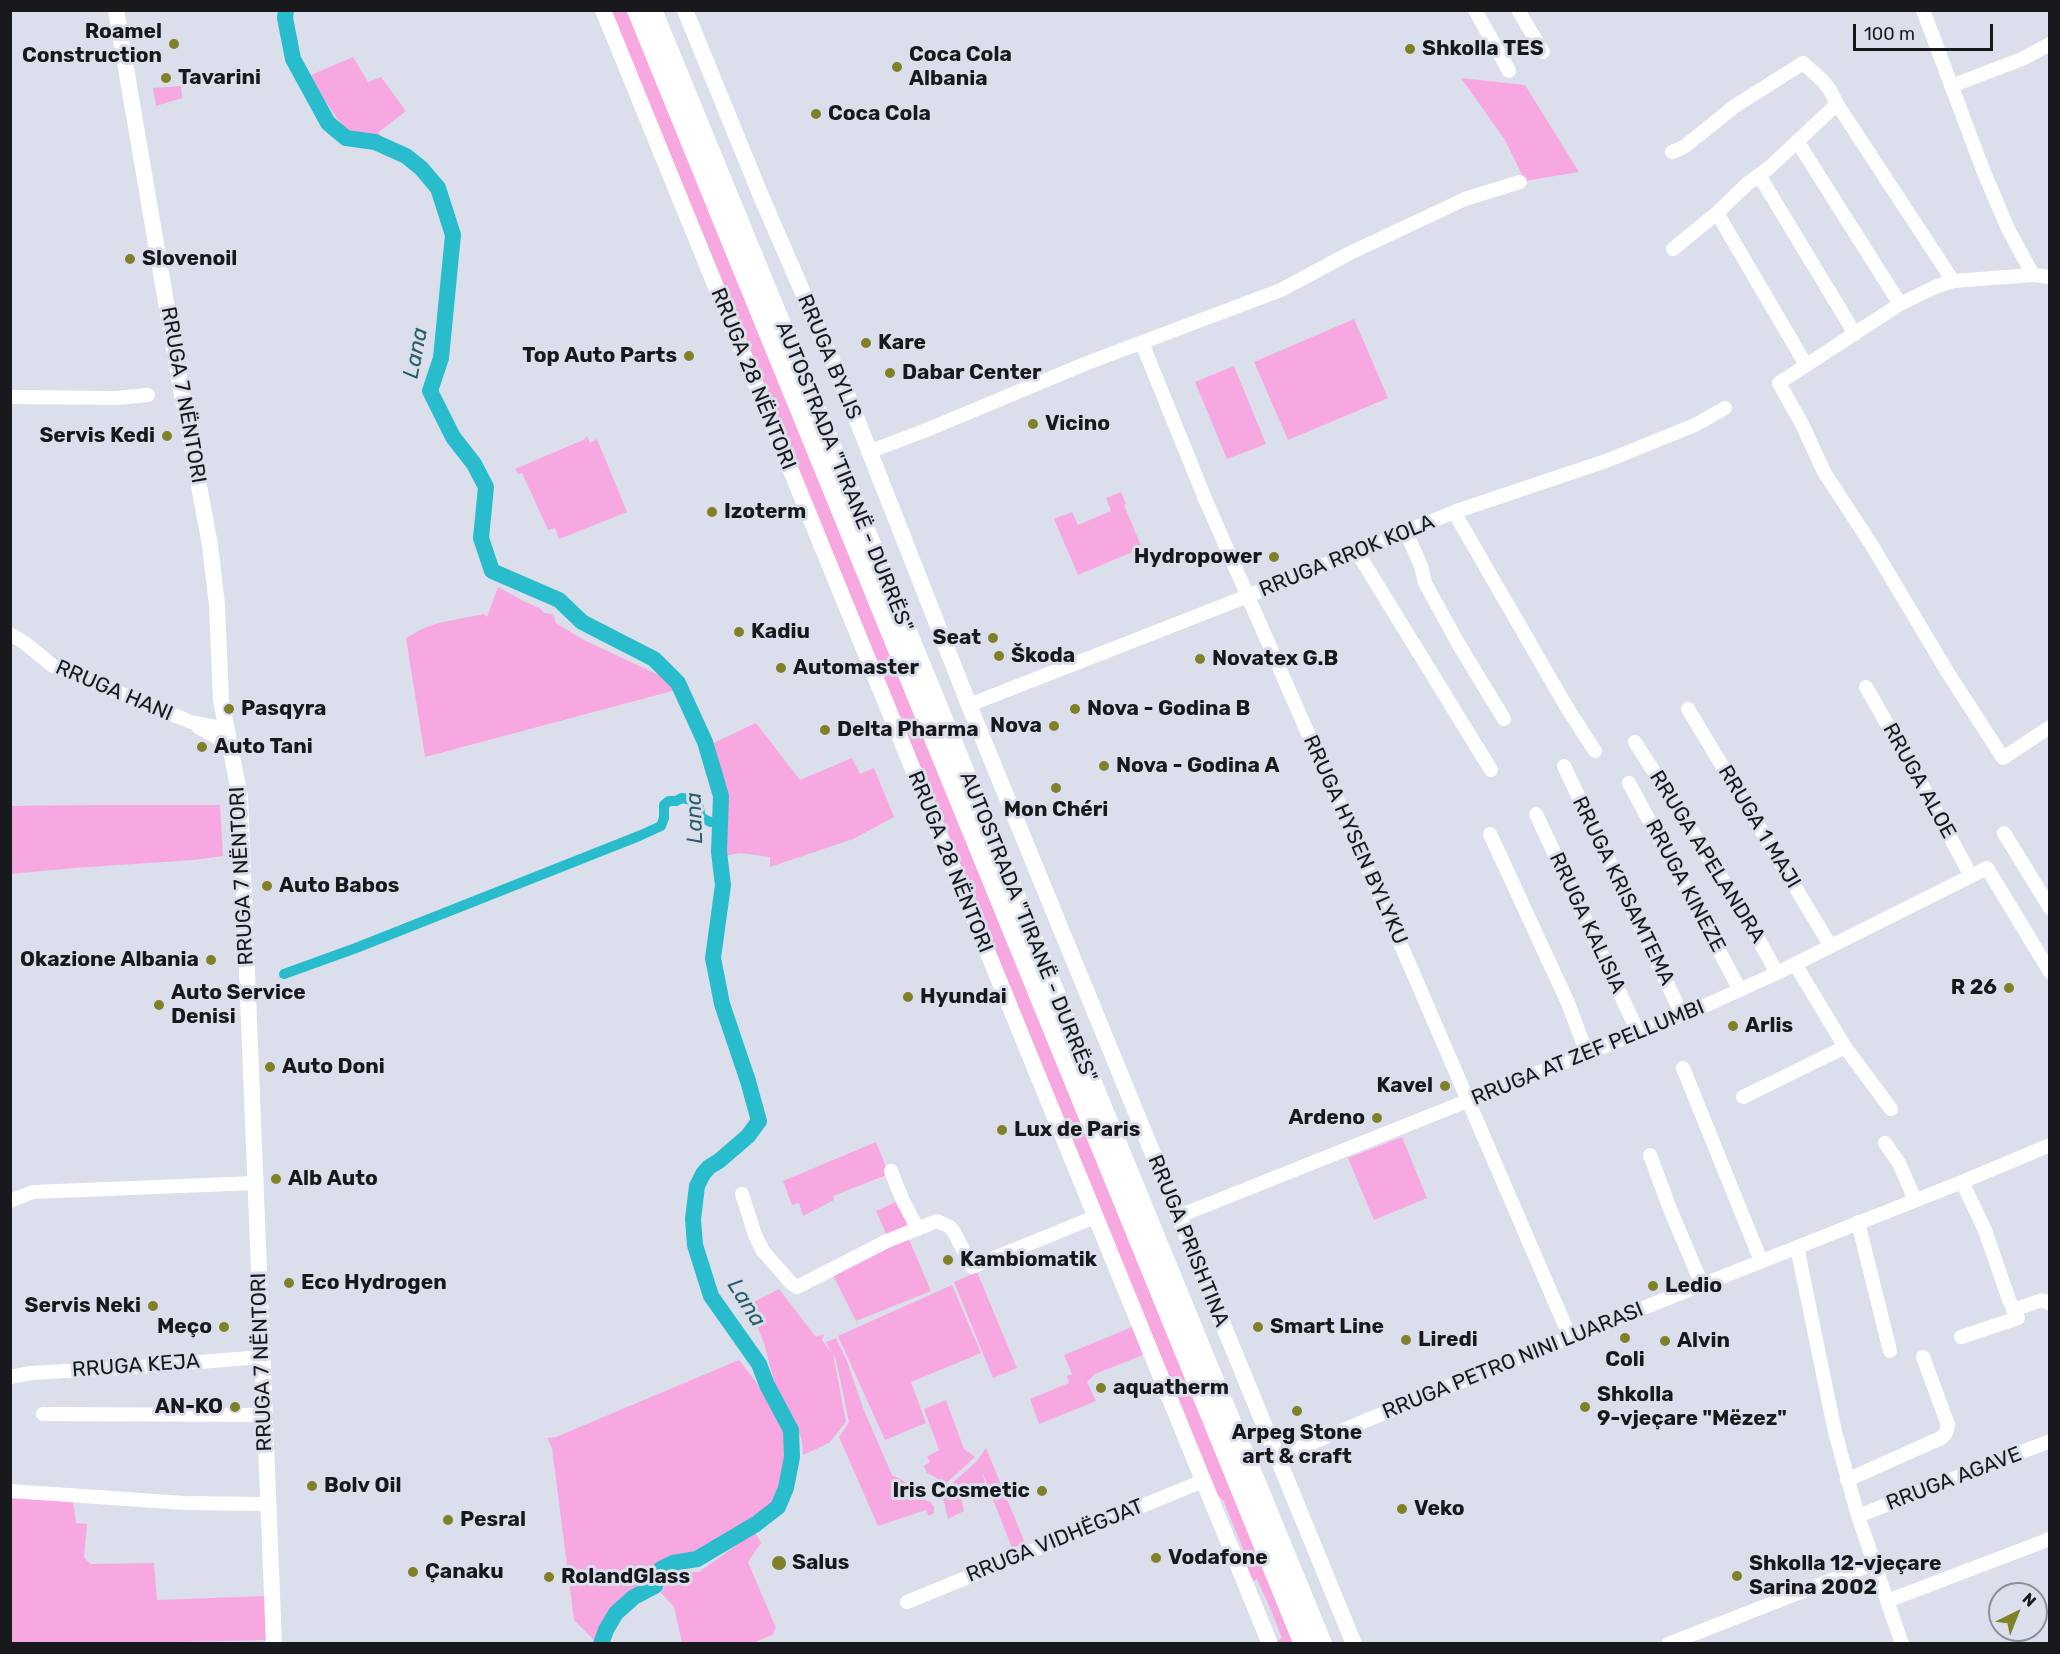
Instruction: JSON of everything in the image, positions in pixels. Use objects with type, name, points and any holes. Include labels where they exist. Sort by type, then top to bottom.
[{"type":"highway","name":"AUTOSTRADA \"TIRANË - DURRËS\"","points":[[637,10],[1304,1644]]},
{"type":"highway","name":"AUTOSTRADA \"TIRANË - DURRËS\"","points":[[652,10],[1322,1644]]},
{"type":"main road","name":"RRUGA 7 NËNTORI","points":[[116,10],[210,545],[217,605],[221,700],[240,797],[273,1644]]},
{"type":"main road","name":"RRUGA 28 NËNTORI","points":[[603,10],[1270,1644]]},
{"type":"main road","name":"RRUGA BYLIS","points":[[685,10],[761,196],[848,396],[969,705]]},
{"type":"main road","name":"RRUGA PRISHTINA","points":[[969,705],[1354,1644]]},
{"type":"street","points":[[1475,10],[1509,71]]},
{"type":"street","points":[[1518,10],[1542,52]]},
{"type":"street","points":[[1923,10],[2008,229],[2032,275]]},
{"type":"street","points":[[1951,86],[2022,59],[2049,44]]},
{"type":"street","points":[[1672,152],[1684,147],[1735,106],[1803,63],[1830,90],[1953,281]]},
{"type":"street","points":[[1673,249],[1717,213],[1837,104]]},
{"type":"street","points":[[1797,141],[1900,304]]},
{"type":"street","points":[[1759,175],[1855,334]]},
{"type":"street","points":[[868,452],[1087,363],[1281,290],[1350,253],[1465,198],[1520,182]]},
{"type":"street","points":[[1717,213],[1806,365]]},
{"type":"street","points":[[2049,277],[2032,275],[1953,281],[1935,287],[1900,304],[1779,383],[1803,426],[1824,472],[2003,758],[2049,727]]},
{"type":"street","name":"RRUGA HYSEN BYLYKU","points":[[1142,343],[1171,417],[1248,596],[1570,1337]]},
{"type":"street","points":[[10,397],[116,398],[148,395]]},
{"type":"street","name":"RRUGA RROK KOLA","points":[[969,705],[1248,596],[1454,512],[1606,461],[1695,425],[1725,408]]},
{"type":"street","points":[[1454,512],[1566,706],[1595,751]]},
{"type":"street","points":[[1406,532],[1421,566],[1425,584],[1504,719]]},
{"type":"street","points":[[1357,552],[1491,770]]},
{"type":"street","name":"RRUGA HANI","points":[[10,634],[53,666],[228,737]]},
{"type":"street","name":"RRUGA ALOE","points":[[1866,687],[1971,876]]},
{"type":"street","name":"RRUGA 1 MAJI","points":[[1688,709],[1830,945]]},
{"type":"street","name":"RRUGA APELANDRA","points":[[1635,742],[1745,915],[1777,973]]},
{"type":"street","name":"RRUGA KRISAMTEMA","points":[[1564,766],[1682,1015]]},
{"type":"street","name":"RRUGA KINEZE","points":[[1629,783],[1740,990]]},
{"type":"street","name":"RRUGA KALISIA","points":[[1536,814],[1638,1032]]},
{"type":"street","points":[[2004,833],[2049,908]]},
{"type":"street","points":[[1490,834],[1568,1003],[1587,1054]]},
{"type":"street","name":"RRUGA AT ZEF PELLUMBI","points":[[1179,1216],[1682,1015],[1777,973],[1988,868],[2049,972]]},
{"type":"street","points":[[1795,964],[1845,1047],[1891,1109]]},
{"type":"street","points":[[1743,1097],[1845,1047]]},
{"type":"street","points":[[1683,1068],[1761,1261]]},
{"type":"street","points":[[1885,1143],[1899,1163],[1915,1200]]},
{"type":"street","name":"RRUGA PETRO NINI LUARASI","points":[[1277,1457],[2049,1145]]},
{"type":"street","points":[[1650,1155],[1702,1285]]},
{"type":"street","points":[[891,1172],[903,1202],[918,1229]]},
{"type":"street","points":[[1961,1337],[2018,1318],[2013,1310],[1985,1230],[1962,1182]]},
{"type":"street","points":[[10,1201],[33,1192],[255,1183]]},
{"type":"street","points":[[742,1194],[755,1235],[763,1251],[796,1287],[887,1241],[938,1221],[950,1227],[972,1267],[1095,1217]]},
{"type":"street","points":[[1858,1222],[1890,1351]]},
{"type":"street","points":[[1797,1247],[1847,1480],[1902,1644]]},
{"type":"street","points":[[2013,1310],[2042,1300],[2049,1304]]},
{"type":"street","name":"RRUGA KEJA","points":[[10,1377],[31,1373],[262,1357]]},
{"type":"street","points":[[1847,1480],[1941,1438],[1946,1433],[1948,1425],[1923,1357]]},
{"type":"street","points":[[43,1414],[265,1416]]},
{"type":"street","name":"RRUGA AGAVE","points":[[1858,1516],[2049,1441]]},
{"type":"street","name":"RRUGA VIDHËGJAT","points":[[907,1602],[1203,1480]]},
{"type":"street","points":[[10,1491],[183,1503],[268,1504]]},
{"type":"street","points":[[1887,1601],[2049,1539]]},
{"type":"street","points":[[1668,1644],[1875,1563]]},
{"type":"shaded area","points":[[609,11],[630,11],[953,800],[955,815],[1299,1643],[1278,1643],[1277,1641],[1282,1638],[1271,1610],[1257,1579],[1253,1581],[1244,1561],[1245,1554],[1224,1502],[1216,1493]]},
{"type":"shaded area","points":[[353,57],[368,82],[381,77],[406,111],[379,132],[380,137],[346,131],[322,96],[311,75]]},
{"type":"shaded area","points":[[1461,78],[1525,85],[1579,172],[1525,181],[1505,140]]},
{"type":"shaded area","points":[[181,86],[182,98],[156,106],[153,88]]},
{"type":"shaded area","points":[[1354,319],[1388,398],[1288,440],[1254,362]]},
{"type":"shaded area","points":[[1234,366],[1266,444],[1227,459],[1195,382]]},
{"type":"shaded area","points":[[587,436],[590,443],[597,439],[627,512],[559,539],[555,528],[548,530],[522,473],[518,474],[515,469],[583,440]]},
{"type":"shaded area","points":[[1121,492],[1142,548],[1078,575],[1054,519],[1072,512],[1078,525],[1111,511],[1106,498]]},
{"type":"shaded area","points":[[498,587],[540,608],[544,613],[553,614],[556,623],[584,640],[665,678],[676,690],[425,757],[406,638],[438,623],[484,614],[487,617]]},
{"type":"shaded area","points":[[756,723],[800,780],[852,758],[860,774],[874,768],[894,817],[853,839],[770,867],[770,857],[740,853],[724,856],[726,797],[709,745]]},
{"type":"shaded area","points":[[220,805],[223,856],[11,874],[11,806]]},
{"type":"shaded area","points":[[1402,1137],[1427,1198],[1374,1220],[1348,1158]]},
{"type":"shaded area","points":[[876,1142],[889,1174],[833,1196],[834,1200],[803,1216],[799,1203],[792,1205],[783,1181]]},
{"type":"shaded area","points":[[900,1200],[913,1224],[888,1238],[876,1211]]},
{"type":"shaded area","points":[[908,1237],[931,1291],[856,1321],[832,1273]]},
{"type":"shaded area","points":[[977,1272],[1017,1368],[993,1378],[954,1282]]},
{"type":"shaded area","points":[[952,1285],[981,1353],[911,1382],[926,1423],[885,1440],[838,1336]]},
{"type":"shaded area","points":[[779,1289],[816,1337],[824,1334],[822,1340],[832,1354],[826,1342],[836,1338],[892,1475],[913,1486],[919,1498],[930,1502],[934,1507],[934,1513],[929,1516],[926,1510],[878,1526],[839,1437],[849,1422],[833,1354],[846,1422],[829,1443],[803,1455],[802,1441],[796,1423],[777,1392],[764,1343],[748,1305]]},
{"type":"shaded area","points":[[1132,1327],[1143,1355],[1095,1374],[1087,1382],[1096,1401],[1039,1424],[1030,1399],[1069,1383],[1067,1376],[1072,1374],[1064,1355]]},
{"type":"shaded area","points":[[739,1360],[756,1382],[785,1431],[787,1454],[779,1495],[773,1506],[761,1516],[697,1555],[660,1565],[652,1583],[634,1593],[614,1611],[595,1641],[574,1620],[552,1448],[547,1438],[556,1437]]},
{"type":"shaded area","points":[[946,1400],[964,1449],[975,1457],[942,1487],[937,1478],[927,1473],[924,1466],[930,1462],[927,1457],[939,1450],[924,1409]]},
{"type":"shaded area","points":[[986,1448],[1025,1543],[1012,1548],[982,1472],[986,1487],[961,1498],[964,1511],[948,1519],[943,1497],[949,1486],[977,1461]]},
{"type":"shaded area","points":[[10,1496],[73,1501],[76,1523],[87,1524],[84,1558],[91,1564],[154,1563],[157,1600],[266,1596],[268,1640],[179,1642],[179,1644],[11,1643]]},
{"type":"shaded area","points":[[755,1532],[761,1543],[748,1562],[776,1628],[772,1635],[753,1643],[682,1643],[674,1607],[661,1593],[669,1577],[676,1573],[699,1572]]},
{"type":"waterway","name":"Lana","points":[[286,10],[285,18],[293,59],[328,123],[346,138],[375,142],[406,156],[421,168],[438,188],[453,235],[441,358],[430,391],[453,437],[474,464],[486,487],[481,538],[492,571],[559,600],[582,622],[654,659],[678,683],[705,742],[721,796],[719,852],[723,885],[713,958],[722,1004],[759,1121],[748,1136],[703,1174],[697,1186],[693,1219],[695,1245],[711,1296],[759,1364],[767,1385],[791,1430],[792,1457],[786,1488],[778,1507],[756,1524],[697,1559],[673,1563],[661,1569],[655,1586],[634,1597],[616,1613],[601,1644]]},
{"type":"waterway","points":[[284,974],[356,948],[639,836],[661,826],[664,818],[664,805],[669,801],[682,798],[692,800],[698,804],[701,817],[710,822],[719,822]]},
{"type":"place","name":"Roamel Construction","points":[[174,44]]},
{"type":"place","name":"Shkolla TES","points":[[1410,49]]},
{"type":"place","name":"Coca Cola Albania","points":[[897,67]]},
{"type":"place","name":"Tavarini","points":[[166,78]]},
{"type":"place","name":"Coca Cola","points":[[816,114]]},
{"type":"place","name":"Slovenoil","points":[[130,259]]},
{"type":"place","name":"Kare","points":[[866,343]]},
{"type":"place","name":"Top Auto Parts","points":[[689,356]]},
{"type":"place","name":"Dabar Center","points":[[890,373]]},
{"type":"place","name":"Vicino","points":[[1033,424]]},
{"type":"place","name":"Servis Kedi","points":[[167,436]]},
{"type":"place","name":"Izoterm","points":[[712,512]]},
{"type":"place","name":"Hydropower","points":[[1274,557]]},
{"type":"place","name":"Kadiu","points":[[739,632]]},
{"type":"place","name":"Seat","points":[[993,638]]},
{"type":"place","name":"Škoda","points":[[999,656]]},
{"type":"place","name":"Novatex G.B","points":[[1200,659]]},
{"type":"place","name":"Automaster","points":[[781,668]]},
{"type":"place","name":"Pasqyra","points":[[229,709]]},
{"type":"place","name":"Nova - Godina B","points":[[1075,709]]},
{"type":"place","name":"Nova","points":[[1054,726]]},
{"type":"place","name":"Delta Pharma","points":[[825,730]]},
{"type":"place","name":"Auto Tani","points":[[202,747]]},
{"type":"place","name":"Nova - Godina A","points":[[1104,766]]},
{"type":"place","name":"Mon Chéri","points":[[1056,788]]},
{"type":"place","name":"Auto Babos","points":[[267,886]]},
{"type":"place","name":"Okazione Albania","points":[[211,960]]},
{"type":"place","name":"R 26","points":[[2009,988]]},
{"type":"place","name":"Hyundai","points":[[908,997]]},
{"type":"place","name":"Auto Service Denisi","points":[[159,1005]]},
{"type":"place","name":"Arlis","points":[[1733,1026]]},
{"type":"place","name":"Auto Doni","points":[[270,1067]]},
{"type":"place","name":"Kavel","points":[[1445,1086]]},
{"type":"place","name":"Ardeno","points":[[1377,1118]]},
{"type":"place","name":"Lux de Paris","points":[[1002,1130]]},
{"type":"place","name":"Alb Auto","points":[[276,1179]]},
{"type":"place","name":"Kambiomatik","points":[[948,1260]]},
{"type":"place","name":"Eco Hydrogen","points":[[289,1283]]},
{"type":"place","name":"Ledio","points":[[1653,1286]]},
{"type":"place","name":"Servis Neki","points":[[153,1306]]},
{"type":"place","name":"Meço","points":[[224,1327]]},
{"type":"place","name":"Smart Line","points":[[1258,1327]]},
{"type":"place","name":"Coli","points":[[1625,1338]]},
{"type":"place","name":"Liredi","points":[[1406,1340]]},
{"type":"place","name":"Alvin","points":[[1665,1341]]},
{"type":"place","name":"aquatherm","points":[[1101,1388]]},
{"type":"place","name":"AN-KO","points":[[235,1407]]},
{"type":"place","name":"Shkolla 9-vjeçare \"Mëzez\"","points":[[1585,1407]]},
{"type":"place","name":"Arpeg Stone art & craft","points":[[1297,1411]]},
{"type":"place","name":"Bolv Oil","points":[[312,1486]]},
{"type":"place","name":"Iris Cosmetic","points":[[1042,1491]]},
{"type":"place","name":"Veko","points":[[1402,1509]]},
{"type":"place","name":"Pesral","points":[[448,1520]]},
{"type":"place","name":"Vodafone","points":[[1156,1558]]},
{"type":"place","name":"Salus","points":[[779,1563]]},
{"type":"place","name":"Çanaku","points":[[413,1572]]},
{"type":"place","name":"Shkolla 12-vjeçare Sarina 2002","points":[[1737,1576]]},
{"type":"place","name":"RolandGlass","points":[[549,1577]]}]
